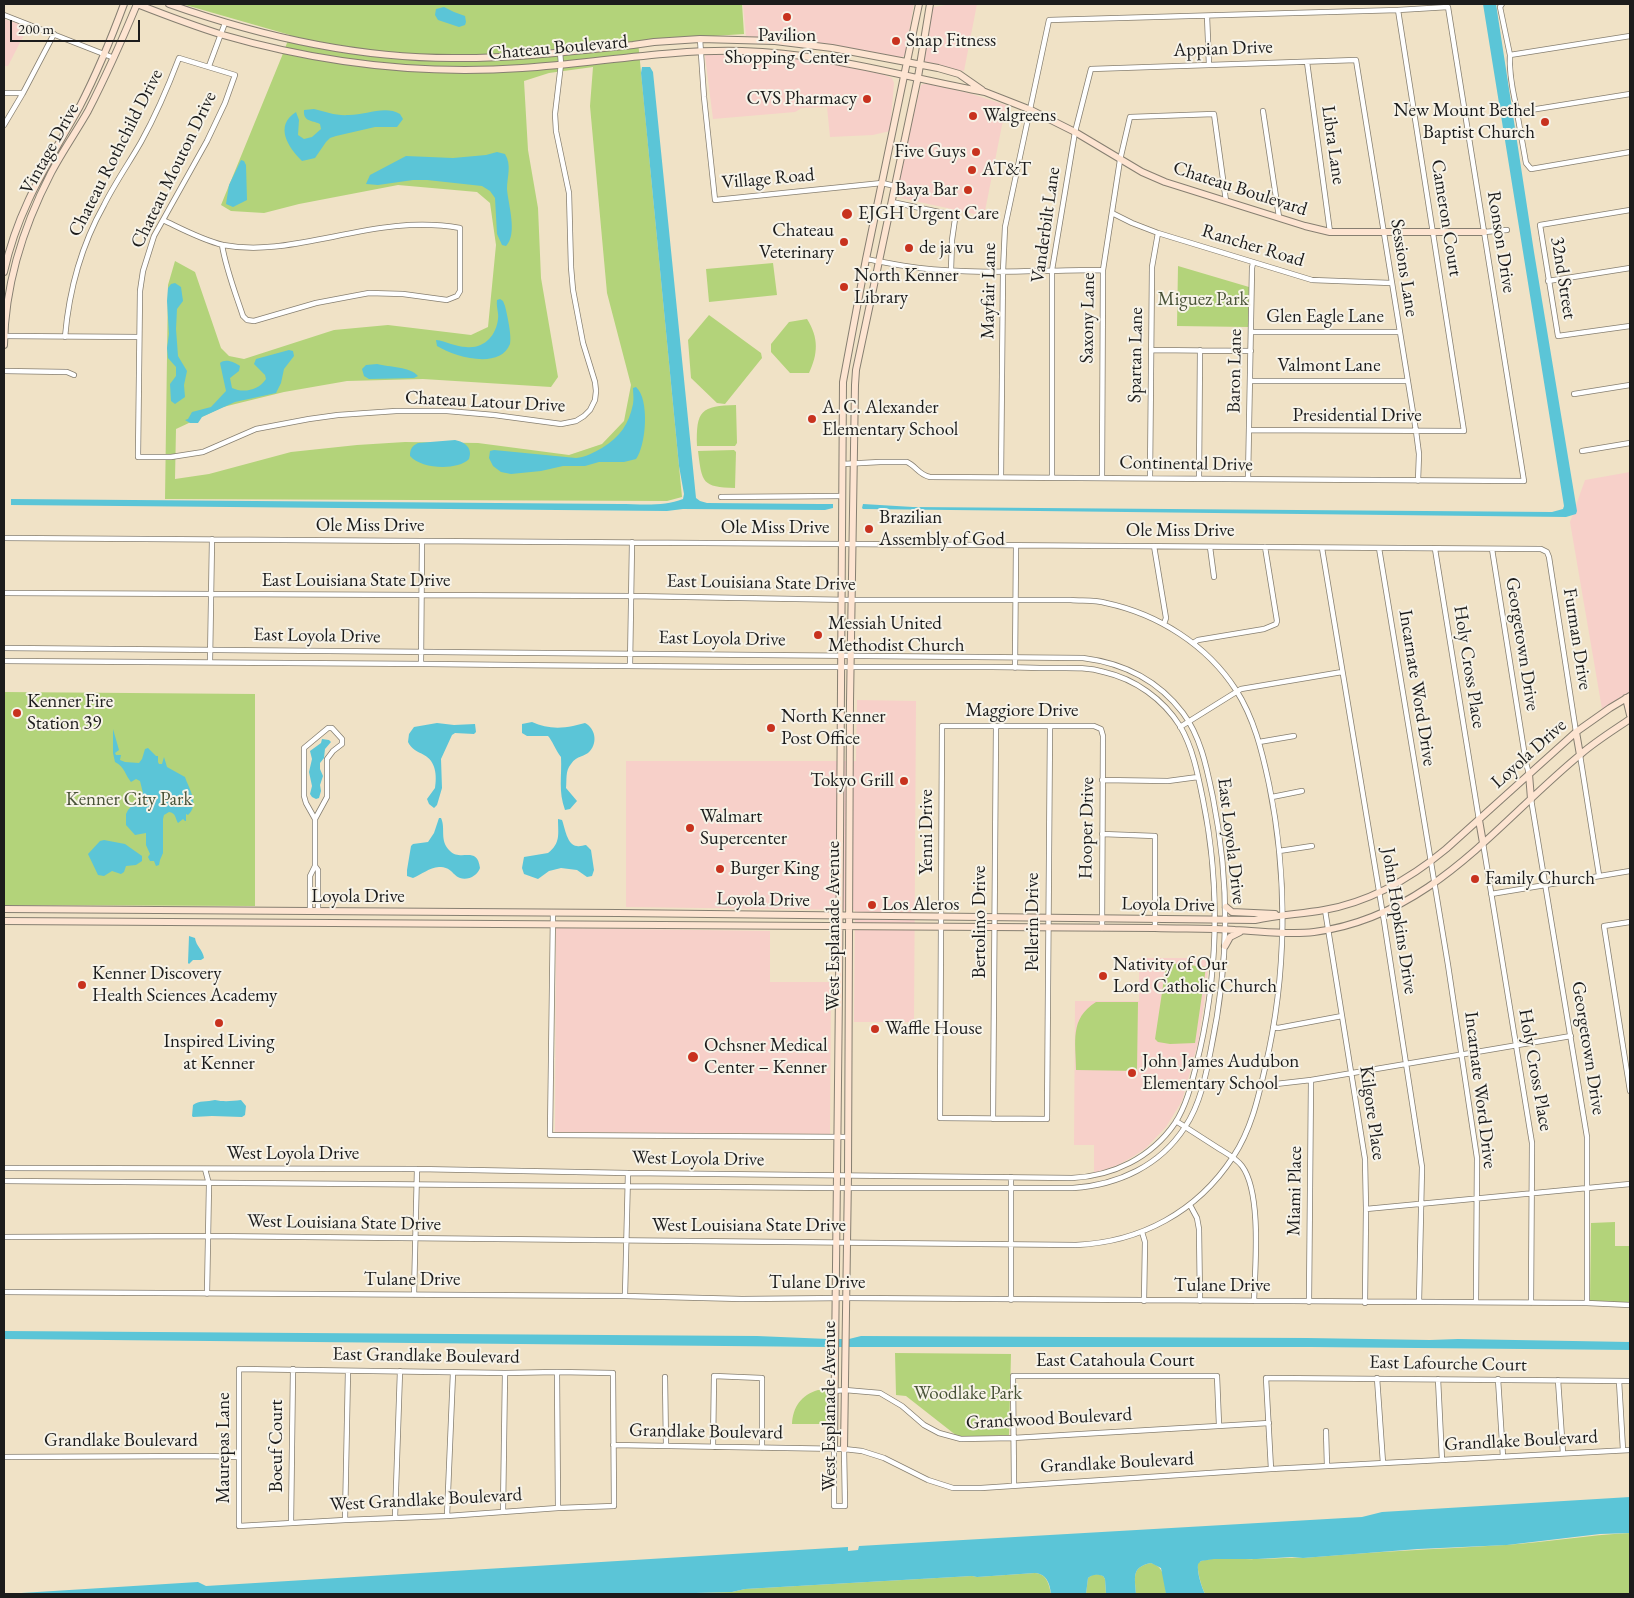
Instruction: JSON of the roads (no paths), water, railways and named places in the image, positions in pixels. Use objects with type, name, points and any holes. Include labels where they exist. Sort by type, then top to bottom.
[{"type":"main road","name":"Vintage Drive","points":[[4,272],[19,222],[29,197],[80,105],[105,53],[124,4]]},
{"type":"main road","name":"Vintage Drive","points":[[4,345],[9,294],[29,220],[52,171],[74,136],[114,58],[137,4]]},
{"type":"main road","name":"Chateau Boulevard","points":[[137,4],[220,34],[310,56],[362,64],[448,70],[523,68],[700,51],[742,51],[830,59],[986,92]]},
{"type":"main road","name":"Chateau Boulevard","points":[[169,4],[268,35],[364,52],[457,58],[522,56],[700,39],[758,40],[832,48],[938,68],[959,74],[986,92],[1031,110],[1075,132],[1142,172],[1166,182],[1305,226],[1330,232],[1484,232]]},
{"type":"main road","name":"West Esplanade Avenue","points":[[844,1449],[848,1175],[851,600],[856,370],[918,77],[930,4]]},
{"type":"main road","name":"West Esplanade Avenue","points":[[834,1449],[838,1137],[842,395],[844,371],[871,232],[918,6]]},
{"type":"main road","points":[[918,6],[925,16],[925,33]]},
{"type":"main road","points":[[742,39],[742,51]]},
{"type":"main road","points":[[758,40],[758,52]]},
{"type":"main road","points":[[633,46],[634,57]]},
{"type":"main road","points":[[830,59],[832,48]]},
{"type":"main road","points":[[522,56],[523,68]]},
{"type":"main road","points":[[957,87],[959,74]]},
{"type":"main road","points":[[900,99],[900,120],[907,124]]},
{"type":"main road","points":[[896,117],[898,130],[905,135]]},
{"type":"main road","points":[[892,134],[899,144],[899,165]]},
{"type":"main road","points":[[876,210],[877,215],[881,218],[885,218],[890,211]]},
{"type":"main road","points":[[871,232],[877,226],[881,228],[885,237]]},
{"type":"main road","points":[[842,395],[848,397],[854,404]]},
{"type":"main road","points":[[842,443],[854,437]]},
{"type":"main road","points":[[1628,697],[1630,715]]},
{"type":"main road","name":"Loyola Drive","points":[[4,909],[1255,920],[1325,910],[1357,901],[1400,883],[1430,862],[1576,732],[1628,697]]},
{"type":"main road","points":[[840,702],[850,702]]},
{"type":"main road","name":"Loyola Drive","points":[[4,921],[1155,928],[1226,929],[1283,934],[1329,929],[1382,913],[1407,901],[1434,884],[1580,755],[1630,719]]},
{"type":"main road","points":[[1576,732],[1580,755]]},
{"type":"main road","points":[[840,754],[850,753]]},
{"type":"main road","points":[[1529,774],[1531,799]]},
{"type":"main road","points":[[840,801],[850,801]]},
{"type":"main road","points":[[1478,820],[1482,843]]},
{"type":"main road","points":[[840,848],[849,848]]},
{"type":"main road","points":[[1226,906],[1232,912],[1258,912],[1283,916]]},
{"type":"main road","points":[[114,910],[114,921]]},
{"type":"main road","points":[[203,922],[204,910]]},
{"type":"main road","points":[[275,911],[275,922]]},
{"type":"main road","points":[[363,923],[364,912]]},
{"type":"main road","points":[[395,912],[395,923]]},
{"type":"main road","points":[[479,913],[479,924]]},
{"type":"main road","points":[[636,925],[637,914]]},
{"type":"main road","points":[[868,916],[868,926]]},
{"type":"main road","points":[[1226,946],[1233,934],[1247,930]]},
{"type":"street","points":[[1502,4],[1500,7],[1510,55],[1509,62],[1518,118],[1526,163],[1531,170],[1630,152]]},
{"type":"street","name":"Ronson Drive","points":[[1398,10],[1448,7],[1524,481]]},
{"type":"street","points":[[1209,65],[1207,16],[1398,10]]},
{"type":"street","name":"Cameron Court","points":[[1398,10],[1464,431]]},
{"type":"street","points":[[4,15],[114,58]]},
{"type":"street","name":"Mayfair Lane","points":[[1002,478],[1005,227],[1049,20],[1207,16]]},
{"type":"street","points":[[209,66],[224,22]]},
{"type":"street","points":[[4,125],[54,34]]},
{"type":"street","points":[[1510,55],[1630,36]]},
{"type":"street","name":"Village Road","points":[[700,39],[715,200],[882,183],[895,186]]},
{"type":"street","name":"Chateau Latour Drive","points":[[138,457],[171,457],[194,454],[219,446],[256,430],[338,415],[396,411],[447,411],[516,417],[561,424],[576,421],[584,416],[590,410],[595,400],[596,391],[583,343],[573,290],[569,193],[556,132],[555,114],[561,64],[560,52]]},
{"type":"street","name":"Chateau Rothchild Drive","points":[[66,337],[67,313],[79,261],[103,205],[141,142],[168,86],[179,58],[209,66]]},
{"type":"street","name":"Appian Drive","points":[[1090,70],[1356,60]]},
{"type":"street","name":"Sessions Lane","points":[[1356,60],[1416,431],[1419,454],[1418,481]]},
{"type":"street","name":"Libra Lane","points":[[1306,62],[1330,232]]},
{"type":"street","name":"Chateau Mouton Drive","points":[[138,457],[140,292],[143,271],[154,236],[208,141],[235,75],[209,66]]},
{"type":"street","name":"Vanderbilt Lane","points":[[1052,478],[1052,270],[1075,132],[1090,70]]},
{"type":"street","points":[[4,93],[23,93]]},
{"type":"street","points":[[1518,112],[1630,94]]},
{"type":"street","points":[[1263,111],[1279,217]]},
{"type":"street","name":"Saxony Lane","points":[[1102,478],[1103,270],[1120,160],[1130,117],[1214,114],[1226,201]]},
{"type":"street","points":[[892,202],[953,215],[955,219],[951,270]]},
{"type":"street","name":"32nd Street","points":[[1630,210],[1540,225],[1558,336],[1630,326]]},
{"type":"street","name":"Rancher Road","points":[[1112,213],[1158,233],[1312,280],[1391,283]]},
{"type":"street","points":[[163,220],[199,237],[222,245],[248,248],[271,248],[405,224],[444,225],[460,228],[460,290],[453,299],[447,300],[403,294],[369,294],[337,298],[254,320],[247,320],[243,316],[222,245]]},
{"type":"street","name":"Chateau Boulevard","points":[[1484,232],[1507,230]]},
{"type":"street","name":"Spartan Lane","points":[[1150,478],[1152,267],[1158,233]]},
{"type":"street","points":[[866,259],[918,268],[951,270],[1103,270]]},
{"type":"street","name":"Baron Lane","points":[[1248,480],[1253,263]]},
{"type":"street","points":[[1548,281],[1630,268]]},
{"type":"street","name":"Glen Eagle Lane","points":[[1251,332],[1400,332]]},
{"type":"street","points":[[4,336],[139,337]]},
{"type":"street","points":[[1151,350],[1251,351]]},
{"type":"street","points":[[1199,478],[1200,350]]},
{"type":"street","points":[[4,371],[67,372],[74,375]]},
{"type":"street","name":"Valmont Lane","points":[[1250,381],[1408,380]]},
{"type":"street","points":[[1574,394],[1630,385]]},
{"type":"street","name":"Presidential Drive","points":[[1249,430],[1464,431]]},
{"type":"street","points":[[1582,451],[1630,443]]},
{"type":"street","name":"Continental Drive","points":[[843,464],[907,462],[920,474],[930,477],[1524,481]]},
{"type":"street","points":[[721,497],[842,496]]},
{"type":"street","name":"Ole Miss Drive","points":[[4,538],[1540,549],[1546,552]]},
{"type":"street","points":[[210,662],[212,539]]},
{"type":"street","points":[[421,664],[422,541]]},
{"type":"street","points":[[630,666],[632,542]]},
{"type":"street","points":[[1015,668],[1016,546]]},
{"type":"street","points":[[1154,546],[1166,618],[1164,624]]},
{"type":"street","points":[[1210,547],[1214,577]]},
{"type":"street","points":[[1193,643],[1198,640],[1264,629],[1276,624],[1265,547]]},
{"type":"street","name":"John Hopkins Drive","points":[[1322,548],[1422,1167],[1419,1302]]},
{"type":"street","name":"Incarnate Word Drive","points":[[1379,548],[1462,1053],[1477,1158],[1476,1302]]},
{"type":"street","name":"Holy Cross Place","points":[[1435,549],[1478,820]]},
{"type":"street","name":"Georgetown Drive","points":[[1492,549],[1524,754],[1529,774]]},
{"type":"street","name":"Furman Drive","points":[[1546,552],[1549,557],[1576,732]]},
{"type":"street","name":"East Louisiana State Drive","points":[[4,593],[631,596],[851,600],[1071,600],[1104,602],[1136,611],[1164,624],[1193,643],[1224,673],[1236,691],[1249,716],[1259,742],[1272,797],[1279,851],[1283,934]]},
{"type":"street","name":"East Loyola Drive","points":[[4,648],[1083,658],[1105,662],[1120,666],[1155,685],[1174,703],[1188,721],[1202,755],[1212,792],[1221,846],[1226,906],[1226,946]]},
{"type":"street","name":"East Loyola Drive","points":[[4,661],[1015,668],[1087,669],[1116,675],[1138,685],[1157,699],[1180,727],[1189,745],[1198,776],[1212,855],[1214,929]]},
{"type":"street","points":[[1180,727],[1236,691],[1342,672]]},
{"type":"street","name":"Maggiore Drive","points":[[942,726],[1094,726],[1101,729]]},
{"type":"street","name":"Yenni Drive","points":[[942,726],[940,1118],[993,1119]]},
{"type":"street","name":"Bertolino Drive","points":[[993,1119],[996,726]]},
{"type":"street","name":"Pellerin Drive","points":[[993,1119],[1047,1119],[1050,726]]},
{"type":"street","points":[[310,911],[310,876],[315,866],[316,819],[327,797],[329,755],[342,744],[342,739],[332,728],[328,728],[304,748],[304,796],[316,819]]},
{"type":"street","name":"Hooper Drive","points":[[1101,729],[1103,736],[1102,928]]},
{"type":"street","points":[[1259,742],[1294,736]]},
{"type":"street","points":[[1580,755],[1600,875]]},
{"type":"street","points":[[1102,780],[1160,781],[1198,776]]},
{"type":"street","points":[[1272,797],[1302,791]]},
{"type":"street","name":"Georgetown Drive","points":[[1531,799],[1587,1138],[1587,1303]]},
{"type":"street","points":[[1102,834],[1155,836],[1155,928]]},
{"type":"street","name":"Holy Cross Place","points":[[1482,843],[1532,1143],[1531,1303]]},
{"type":"street","points":[[1279,851],[1312,846]]},
{"type":"street","points":[[315,866],[318,870],[318,911]]},
{"type":"street","points":[[1491,894],[1630,870]]},
{"type":"street","name":"Kilgore Place","points":[[1325,910],[1364,1159],[1366,1209],[1365,1302]]},
{"type":"street","points":[[553,913],[550,1135],[848,1137]]},
{"type":"street","points":[[1630,922],[1604,926],[1630,1091]]},
{"type":"street","name":"West Loyola Drive","points":[[4,1168],[417,1169],[1072,1178],[1108,1173],[1145,1154],[1163,1138],[1182,1111],[1192,1084],[1205,1029],[1211,988],[1214,929]]},
{"type":"street","name":"West Louisiana State Drive","points":[[4,1236],[207,1236],[1011,1244],[1087,1244],[1109,1241],[1142,1232],[1177,1214],[1205,1192],[1233,1158],[1248,1129],[1262,1084],[1274,1027],[1283,934]]},
{"type":"street","name":"West Loyola Drive","points":[[4,1181],[837,1188],[1080,1187],[1112,1182],[1150,1163],[1170,1145],[1185,1127],[1198,1100],[1210,1057],[1219,1010],[1226,946]]},
{"type":"street","points":[[1274,1027],[1278,1028],[1342,1016]]},
{"type":"street","points":[[1262,1084],[1311,1080],[1571,1036]]},
{"type":"street","name":"Miami Place","points":[[1309,1302],[1311,1080]]},
{"type":"street","points":[[1176,1122],[1233,1158],[1242,1166],[1248,1177],[1255,1210],[1254,1301]]},
{"type":"street","points":[[205,1169],[208,1184],[207,1294]]},
{"type":"street","points":[[414,1295],[415,1184],[417,1169]]},
{"type":"street","points":[[624,1296],[628,1173]]},
{"type":"street","points":[[1011,1177],[1011,1300]]},
{"type":"street","points":[[1366,1209],[1630,1184]]},
{"type":"street","points":[[1190,1205],[1197,1218],[1199,1229],[1200,1301]]},
{"type":"street","points":[[1142,1232],[1145,1242],[1144,1301]]},
{"type":"street","name":"Tulane Drive","points":[[4,1292],[624,1296],[742,1299],[1476,1302],[1630,1305]]},
{"type":"street","name":"East Grandlake Boulevard","points":[[239,1369],[453,1373],[613,1373],[613,1445]]},
{"type":"street","name":"Maurepas Lane","points":[[239,1369],[239,1526]]},
{"type":"street","name":"Boeuf Court","points":[[291,1523],[293,1370]]},
{"type":"street","points":[[345,1520],[348,1371]]},
{"type":"street","points":[[395,1518],[400,1372]]},
{"type":"street","points":[[557,1372],[558,1508]]},
{"type":"street","points":[[447,1516],[453,1373]]},
{"type":"street","points":[[503,1511],[505,1373]]},
{"type":"street","points":[[713,1448],[714,1376],[762,1378],[762,1448]]},
{"type":"street","name":"East Catahoula Court","points":[[1012,1438],[1013,1376],[1218,1376],[1220,1425]]},
{"type":"street","points":[[665,1378],[666,1446]]},
{"type":"street","name":"East Lafourche Court","points":[[1269,1423],[1266,1378],[1630,1381]]},
{"type":"street","points":[[1377,1378],[1382,1463]]},
{"type":"street","points":[[1438,1378],[1442,1460]]},
{"type":"street","points":[[1498,1379],[1503,1457]]},
{"type":"street","points":[[1558,1380],[1563,1453]]},
{"type":"street","points":[[1619,1381],[1623,1450]]},
{"type":"street","name":"Grandwood Boulevard","points":[[834,1390],[880,1393],[902,1406],[938,1433],[961,1439],[1012,1438],[1269,1423]]},
{"type":"street","points":[[1269,1423],[1272,1469]]},
{"type":"street","points":[[1326,1431],[1327,1466]]},
{"type":"street","points":[[1012,1438],[1014,1485]]},
{"type":"street","name":"Grandlake Boulevard","points":[[613,1445],[844,1449],[862,1451],[884,1458],[928,1480],[953,1488],[981,1488],[1272,1469],[1630,1450]]},
{"type":"street","name":"West Grandlake Boulevard","points":[[239,1526],[614,1506],[613,1445]]},
{"type":"street","name":"West Esplanade Avenue","points":[[834,1449],[834,1506],[845,1506],[844,1449]]},
{"type":"street","name":"Grandlake Boulevard","points":[[4,1457],[239,1457]]},
{"type":"water","points":[[1483,4],[1496,4],[1576,514],[1566,517],[862,508],[863,504],[913,507],[1552,512],[1563,509]]},
{"type":"water","points":[[444,7],[465,16],[465,25],[459,27],[438,20],[435,15],[436,9]]},
{"type":"water","points":[[642,67],[650,67],[653,72],[696,498],[707,503],[833,504],[833,508],[825,510],[683,509],[667,511],[11,505],[11,499],[643,505],[675,502],[683,499],[641,73]]},
{"type":"water","points":[[314,109],[344,115],[388,110],[400,114],[403,119],[397,127],[375,127],[330,138],[315,158],[302,161],[288,143],[285,130],[286,124],[289,118],[296,112],[299,120],[298,135],[304,139],[312,137],[321,129],[320,124],[307,119],[304,110]]},
{"type":"water","points":[[497,152],[505,154],[509,167],[507,189],[512,227],[510,241],[506,246],[502,245],[497,234],[495,198],[490,191],[482,186],[427,180],[378,185],[366,184],[370,175],[406,156],[453,158]]},
{"type":"water","points":[[241,160],[246,165],[247,200],[233,207],[226,204],[229,185]]},
{"type":"water","points":[[175,283],[181,287],[183,301],[177,309],[178,356],[187,371],[184,385],[185,397],[175,404],[171,401],[170,384],[176,376],[176,367],[168,358],[167,301],[168,288],[171,284]]},
{"type":"water","points":[[500,299],[505,306],[509,325],[510,344],[505,352],[497,357],[476,359],[455,354],[437,346],[436,340],[462,347],[484,344],[495,331],[498,317],[497,300]]},
{"type":"water","points":[[289,350],[293,351],[294,356],[284,369],[281,383],[276,393],[235,402],[202,417],[198,423],[190,423],[185,420],[188,419],[192,412],[211,407],[226,391],[220,363],[230,361],[240,366],[239,371],[230,378],[232,388],[245,391],[259,386],[266,379],[265,375],[254,364],[256,359]]},
{"type":"water","points":[[377,364],[405,369],[418,376],[414,378],[369,379],[364,376],[362,369],[366,365]]},
{"type":"water","points":[[636,387],[643,401],[645,423],[642,444],[636,459],[624,462],[599,462],[585,466],[563,466],[541,471],[511,474],[501,472],[493,466],[489,458],[490,451],[494,450],[576,458],[599,450],[619,435],[626,424],[633,404],[633,388]]},
{"type":"water","points":[[455,440],[462,442],[469,449],[469,459],[463,463],[448,467],[430,466],[422,464],[410,456],[410,451],[418,443]]},
{"type":"water","points":[[532,722],[542,726],[557,728],[585,723],[593,732],[594,744],[588,753],[573,761],[568,770],[566,788],[577,801],[570,809],[565,810],[563,803],[561,757],[551,740],[548,736],[527,736],[522,733],[522,724]]},
{"type":"water","points":[[437,723],[454,725],[475,724],[476,732],[474,734],[455,733],[452,735],[441,759],[442,788],[437,805],[434,808],[427,799],[435,788],[436,774],[433,765],[428,758],[413,749],[408,742],[409,734],[414,727]]},
{"type":"water","points":[[113,729],[119,750],[115,753],[116,755],[121,755],[120,760],[139,763],[145,749],[148,748],[158,756],[159,764],[162,764],[164,757],[167,767],[185,777],[192,796],[193,806],[188,815],[186,814],[186,821],[183,819],[178,823],[174,815],[169,812],[164,815],[163,853],[159,865],[156,866],[154,861],[150,861],[148,857],[150,854],[146,845],[146,833],[135,835],[126,825],[128,810],[143,793],[140,781],[136,779],[131,782],[123,769],[115,762]]},
{"type":"water","points":[[322,739],[331,742],[325,749],[324,758],[320,763],[323,776],[319,798],[316,799],[310,794],[312,786],[309,772],[312,759],[310,751],[321,743]]},
{"type":"water","points":[[439,818],[441,818],[442,822],[445,843],[450,851],[454,854],[476,857],[480,868],[472,877],[460,878],[449,869],[443,867],[429,870],[413,878],[407,876],[411,846],[428,842],[434,833]]},
{"type":"water","points":[[558,819],[562,820],[571,843],[578,846],[586,845],[591,850],[594,870],[592,876],[587,877],[577,870],[561,868],[549,871],[538,879],[524,874],[522,868],[524,857],[548,853],[555,846],[558,838]]},
{"type":"water","points":[[100,841],[125,844],[142,856],[142,861],[136,865],[126,866],[121,874],[112,871],[104,876],[98,875],[88,854]]},
{"type":"water","points":[[189,936],[195,938],[204,958],[193,960],[189,964],[188,963]]},
{"type":"water","points":[[215,1100],[241,1100],[246,1106],[245,1115],[242,1117],[192,1116],[195,1103]]},
{"type":"water","points":[[4,1331],[757,1336],[828,1339],[849,1339],[861,1336],[1458,1339],[1630,1342],[1630,1350],[1311,1347],[828,1347],[4,1339]]},
{"type":"water","points":[[1630,1497],[1630,1533],[1600,1534],[1507,1545],[1418,1549],[1303,1558],[1214,1559],[1201,1561],[1198,1564],[1198,1571],[1205,1594],[1166,1594],[1161,1568],[1151,1563],[1137,1570],[1135,1578],[1136,1594],[1106,1594],[1105,1579],[1103,1576],[1097,1575],[1088,1578],[1086,1594],[1051,1594],[1045,1577],[1035,1573],[745,1589],[732,1592],[659,1594],[5,1594],[198,1582],[206,1586],[848,1547],[848,1551],[858,1550],[859,1546],[1362,1517],[1382,1512]]},
{"type":"place","name":"Pavilion Shopping Center","points":[[787,17]]},
{"type":"place","name":"Snap Fitness","points":[[896,41]]},
{"type":"place","name":"CVS Pharmacy","points":[[867,99]]},
{"type":"place","name":"Walgreens","points":[[973,116]]},
{"type":"place","name":"New Mount Bethel Baptist Church","points":[[1545,122]]},
{"type":"place","name":"Five Guys","points":[[976,152]]},
{"type":"place","name":"AT&T","points":[[972,170]]},
{"type":"place","name":"Baya Bar","points":[[968,190]]},
{"type":"place","name":"EJGH Urgent Care","points":[[847,214]]},
{"type":"place","name":"Chateau Veterinary","points":[[844,242]]},
{"type":"place","name":"de ja vu","points":[[909,248]]},
{"type":"place","name":"North Kenner Library","points":[[844,287]]},
{"type":"place","name":"A. C. Alexander Elementary School","points":[[812,419]]},
{"type":"place","name":"Brazilian Assembly of God","points":[[869,529]]},
{"type":"place","name":"Messiah United Methodist Church","points":[[818,635]]},
{"type":"place","name":"Kenner Fire Station 39","points":[[17,713]]},
{"type":"place","name":"North Kenner Post Office","points":[[771,728]]},
{"type":"place","name":"Tokyo Grill","points":[[904,781]]},
{"type":"place","name":"Walmart Supercenter","points":[[690,828]]},
{"type":"place","name":"Burger King","points":[[720,869]]},
{"type":"place","name":"Family Church","points":[[1475,879]]},
{"type":"place","name":"Los Aleros","points":[[872,905]]},
{"type":"place","name":"Nativity of Our Lord Catholic Church","points":[[1103,976]]},
{"type":"place","name":"Kenner Discovery Health Sciences Academy","points":[[82,985]]},
{"type":"place","name":"Inspired Living at Kenner","points":[[219,1023]]},
{"type":"place","name":"Waffle House","points":[[875,1029]]},
{"type":"place","name":"Ochsner Medical Center – Kenner","points":[[693,1057]]},
{"type":"place","name":"John James Audubon Elementary School","points":[[1132,1073]]},
{"type":"park label","name":"Miguez Park","points":[[1203,300]]},
{"type":"park label","name":"Kenner City Park","points":[[129,800]]},
{"type":"park label","name":"Woodlake Park","points":[[968,1394]]}]
